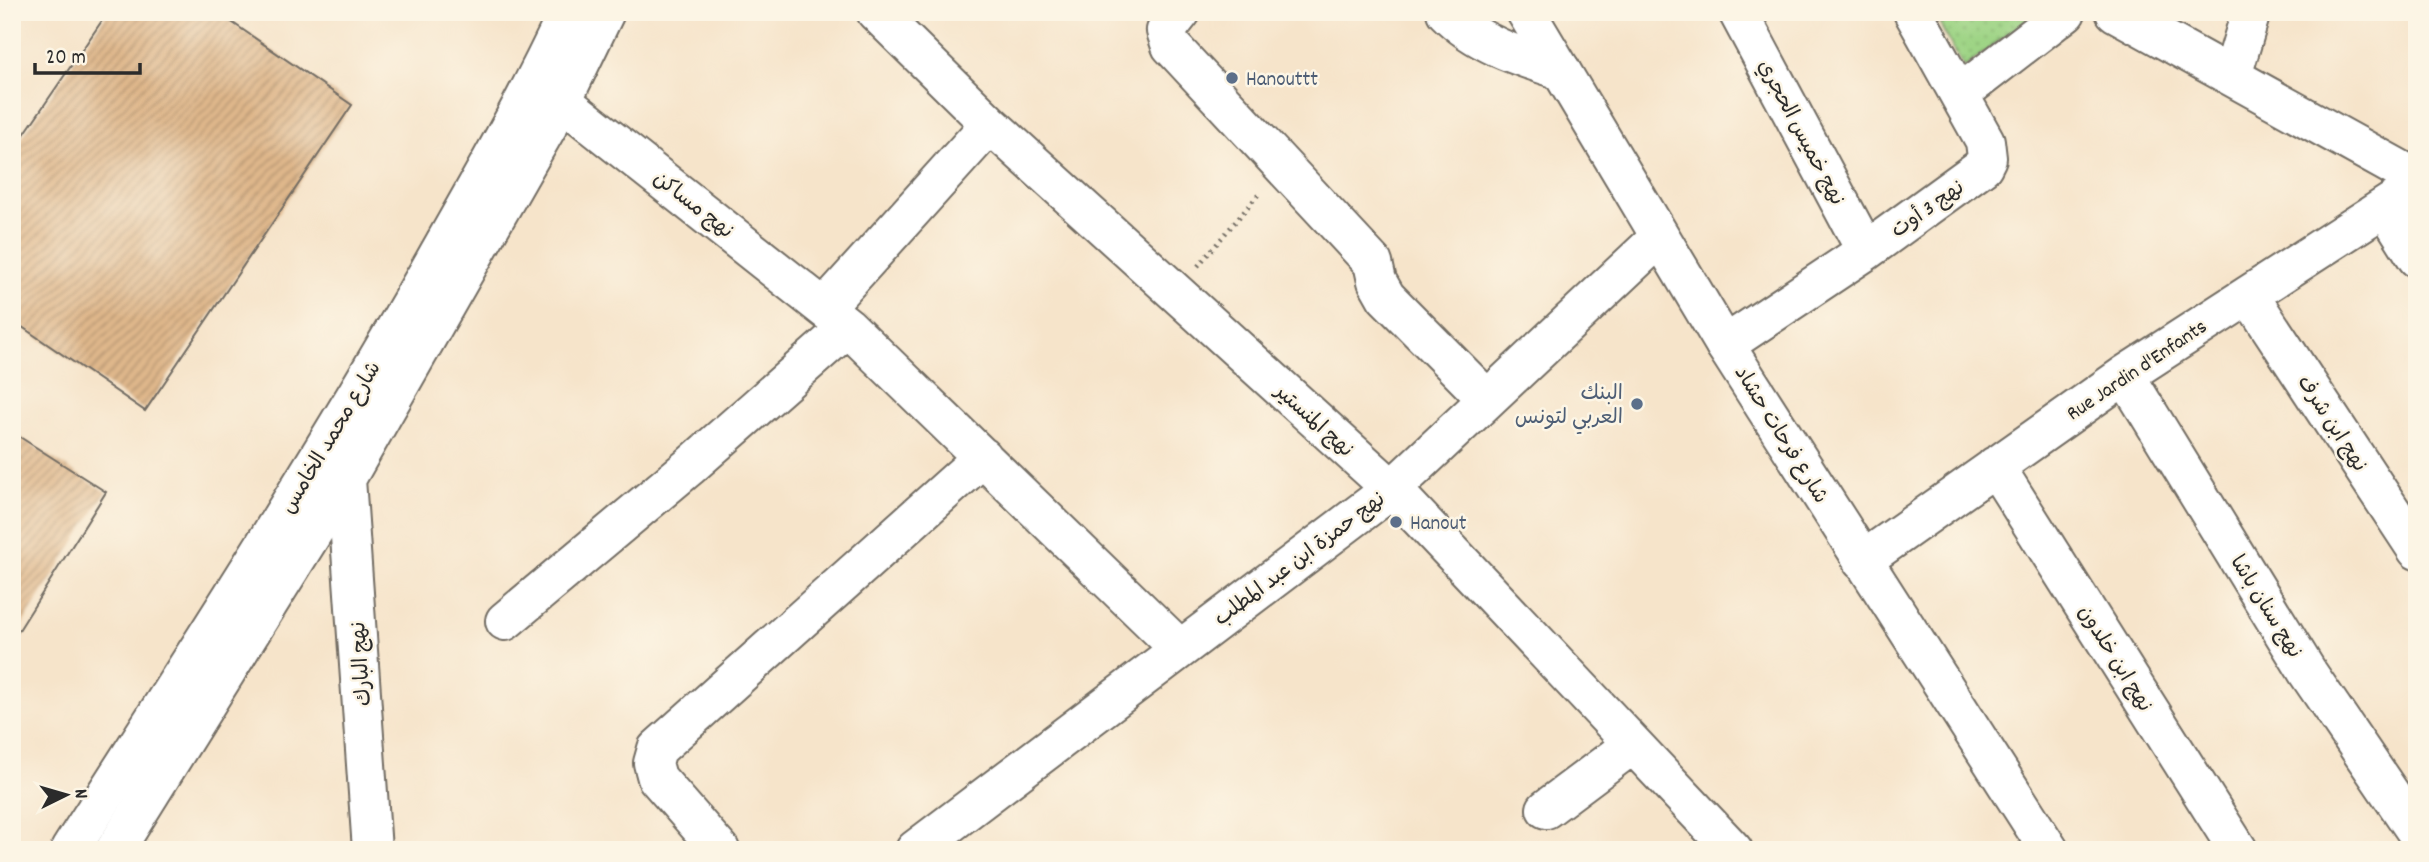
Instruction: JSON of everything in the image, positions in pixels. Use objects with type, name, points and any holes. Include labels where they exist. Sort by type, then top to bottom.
[{"type":"street","name":"شارع محمد الخامس","points":[[70,850],[304,482],[397,328],[530,94],[568,12]]},
{"type":"street","points":[[116,850],[346,479],[562,101],[605,12]]},
{"type":"street","name":"نهج المنستير","points":[[876,12],[990,124],[1392,489],[1733,850]]},
{"type":"street","points":[[1181,12],[1168,27],[1167,41],[1281,167],[1373,263],[1377,281],[1386,297],[1487,399]]},
{"type":"street","points":[[1446,12],[1496,47],[1560,70]]},
{"type":"street","name":"شارع فرحات حشاد","points":[[1526,12],[1725,345],[2049,850]]},
{"type":"street","name":"نهج خميس الحجري","points":[[1738,12],[1866,251]]},
{"type":"street","name":"نهج 3 أوت","points":[[1725,345],[1866,251],[1983,166],[1987,158],[1985,141],[1961,93],[1913,12]]},
{"type":"street","points":[[1961,93],[2066,12]]},
{"type":"street","points":[[2115,12],[2417,179]]},
{"type":"street","points":[[2232,76],[2252,12]]},
{"type":"street","name":"نهج مساكن","points":[[562,101],[837,317],[1179,648]]},
{"type":"street","points":[[505,621],[689,467],[837,317],[990,124]]},
{"type":"street","name":"Rue Jardin d'Enfants","points":[[1862,561],[2125,375],[2417,186]]},
{"type":"street","points":[[2385,207],[2417,258]]},
{"type":"street","name":"نهج حمزة ابن عبد المطلب","points":[[915,850],[1392,489],[1659,238]]},
{"type":"street","name":"نهج ابن شرف","points":[[2249,295],[2417,550]]},
{"type":"street","name":"نهج سنان باشا","points":[[2125,375],[2308,673],[2417,833]]},
{"type":"street","points":[[720,850],[657,778],[653,763],[657,749],[983,457]]},
{"type":"street","name":"نهج ابن خلدون","points":[[1995,466],[2238,850]]},
{"type":"street","name":"نهج البارك","points":[[346,479],[373,850]]},
{"type":"street","points":[[1546,809],[1633,744]]},
{"type":"path","points":[[1176,292],[1281,167]]},
{"type":"green space","points":[[1933,12],[2037,12],[1964,68]]},
{"type":"building","points":[[108,12],[217,12],[352,105],[145,411],[12,320],[12,152]]},
{"type":"building","points":[[12,432],[106,492],[14,638],[12,636]]},
{"type":"place","name":"Hanouttt","points":[[1232,78]]},
{"type":"place","name":"البنك العربي لتونس","points":[[1637,404]]},
{"type":"place","name":"Hanout","points":[[1396,522]]}]
